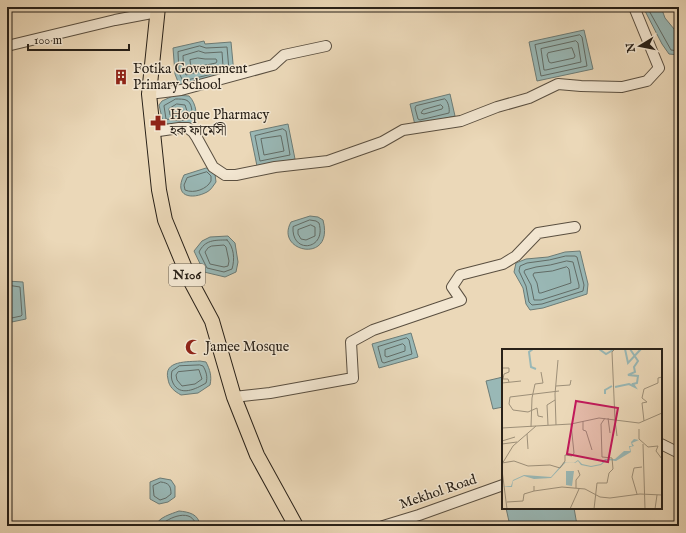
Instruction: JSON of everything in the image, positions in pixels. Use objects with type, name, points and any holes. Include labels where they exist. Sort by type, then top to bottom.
[{"type":"highway","name":"N106","points":[[158,9],[149,94],[159,190],[165,220],[189,278],[212,321],[234,397],[257,455],[296,526]]},
{"type":"street","points":[[152,132],[188,128],[197,138],[213,167],[225,175],[236,175],[275,167],[328,161],[382,142],[403,130],[461,121],[497,107],[529,98],[558,84],[622,87],[647,81],[659,68],[634,7]]},
{"type":"street","points":[[7,46],[158,9]]},
{"type":"street","points":[[149,94],[181,90],[272,65],[284,55],[326,46]]},
{"type":"street","points":[[234,397],[270,393],[353,378],[351,342],[373,330],[461,300],[452,287],[460,275],[503,264],[516,256],[538,233],[575,227]]},
{"type":"street","points":[[662,444],[679,453]]},
{"type":"street","name":"Mekhol Road","points":[[383,526],[419,515],[502,485]]},
{"type":"water","points":[[643,7],[661,7],[665,18],[679,35],[679,55],[669,54],[662,44]]},
{"type":"water","points":[[584,30],[593,69],[537,81],[529,42]]},
{"type":"water","points":[[204,41],[205,44],[231,42],[234,74],[180,87],[175,74],[173,48]]},
{"type":"water","points":[[450,94],[455,116],[415,125],[410,104]]},
{"type":"water","points":[[175,95],[189,96],[192,99],[196,116],[196,120],[193,123],[181,125],[165,123],[162,118],[159,105],[162,101]]},
{"type":"water","points":[[288,124],[295,159],[257,166],[250,132]]},
{"type":"water","points":[[206,168],[211,169],[215,174],[216,182],[211,189],[196,196],[186,195],[182,192],[181,182],[184,175]]},
{"type":"water","points":[[310,216],[318,217],[323,220],[324,234],[321,244],[314,248],[305,249],[297,246],[291,241],[288,232],[291,222]]},
{"type":"water","points":[[228,236],[235,243],[238,262],[236,272],[225,277],[204,272],[194,251],[202,241],[210,237]]},
{"type":"water","points":[[580,251],[588,284],[587,294],[543,308],[530,310],[526,304],[523,288],[514,272],[516,263],[526,259],[548,257],[565,252]]},
{"type":"water","points":[[7,281],[23,282],[26,319],[7,323]]},
{"type":"water","points":[[411,333],[418,357],[379,368],[372,344]]},
{"type":"water","points":[[200,361],[206,362],[209,368],[211,376],[210,385],[198,393],[181,395],[171,387],[167,373],[169,368],[178,363]]},
{"type":"water","points":[[502,377],[502,407],[493,409],[486,381]]},
{"type":"water","points":[[160,478],[171,480],[175,486],[175,497],[168,502],[159,504],[150,499],[150,482]]},
{"type":"water","points":[[506,509],[574,509],[577,525],[571,526],[510,526]]},
{"type":"water","points":[[179,511],[196,516],[200,526],[155,526],[162,518]]},
{"type":"place","name":"Fotika Government Primary School","points":[[121,77]]},
{"type":"place","name":"Hoque Pharmacy হক ফার্মেসী","points":[[158,123]]},
{"type":"place","name":"Jamee Mosque","points":[[193,347]]}]
